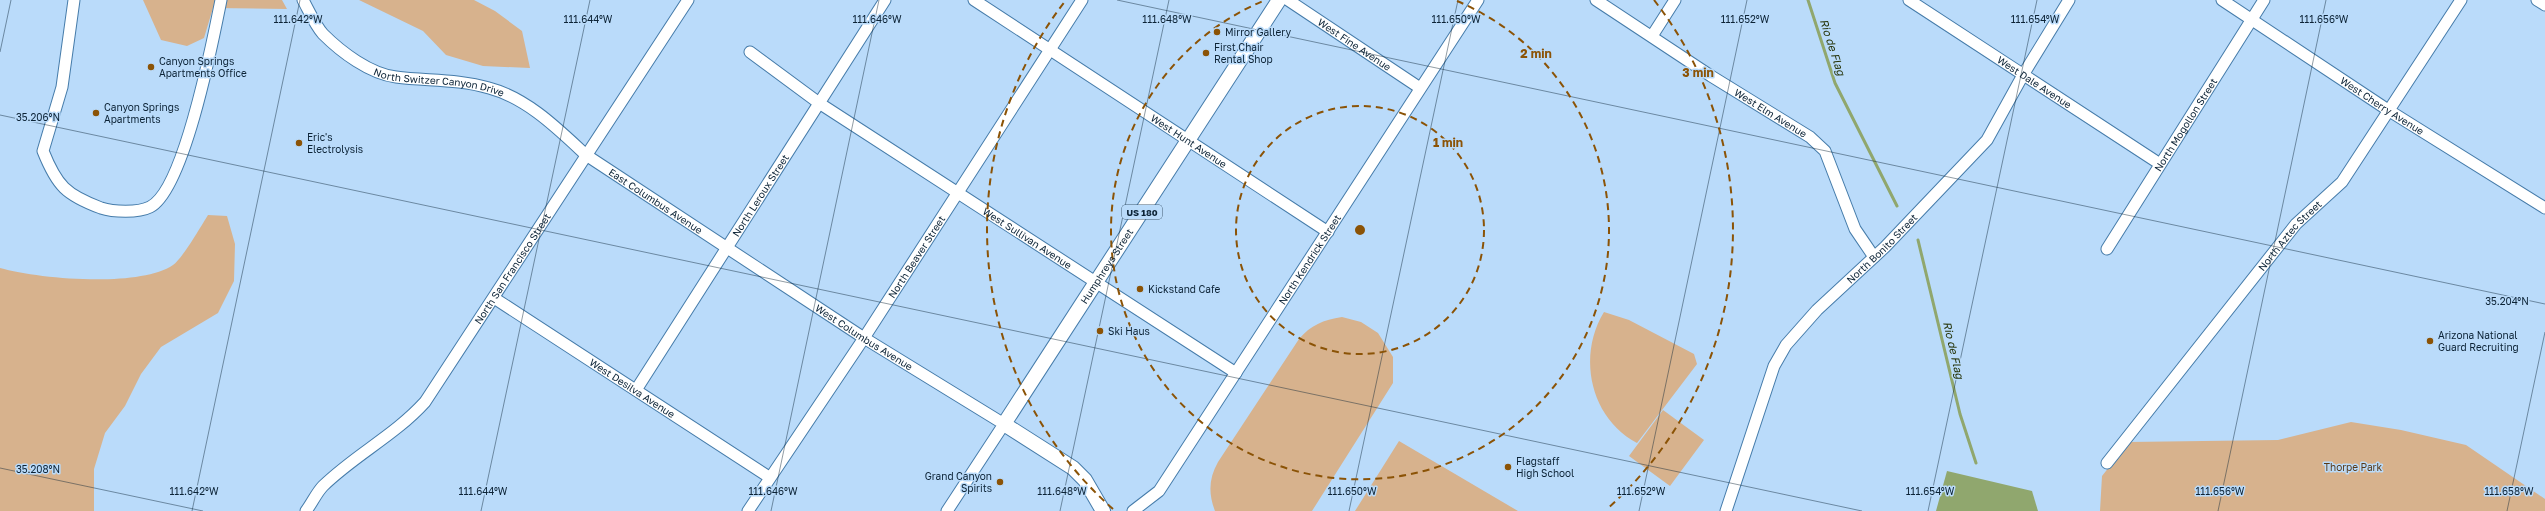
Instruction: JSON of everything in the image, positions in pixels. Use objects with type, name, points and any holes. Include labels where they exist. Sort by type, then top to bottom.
[{"type":"main road","name":"Humphreys Street","points":[[1004,424],[1098,282],[1279,0]]},
{"type":"main road","points":[[1004,424],[1073,468],[1085,480],[1103,511]]},
{"type":"street","points":[[74,0],[62,87],[43,152],[60,186],[89,203],[107,210],[130,210],[149,207],[161,198],[179,166],[189,126],[200,98],[221,0]]},
{"type":"street","name":"North Switzer Canyon Drive","points":[[303,0],[322,33],[349,56],[381,73],[394,77],[452,81],[490,88],[521,102],[551,122],[586,155]]},
{"type":"street","name":"North San Francisco Street","points":[[306,511],[322,487],[354,459],[395,432],[425,402],[688,0]]},
{"type":"street","name":"North Leroux Street","points":[[636,390],[885,0]]},
{"type":"street","name":"West Hunt Avenue","points":[[974,0],[1328,232]]},
{"type":"street","name":"North Beaver Street","points":[[748,511],[769,477],[864,338],[1082,0]]},
{"type":"street","name":"West Fine Avenue","points":[[1288,0],[1420,88]]},
{"type":"street","name":"North Kendrick Street","points":[[1133,511],[1159,491],[1478,0]]},
{"type":"street","name":"West Elm Avenue","points":[[1596,0],[1810,137],[1825,151],[1855,230],[1874,257]]},
{"type":"street","points":[[1652,36],[1675,0]]},
{"type":"street","name":"West Dale Avenue","points":[[1909,0],[2160,164]]},
{"type":"street","name":"North Bonito Street","points":[[1726,511],[1774,366],[1786,345],[1817,310],[1874,257],[1987,140],[2023,75],[2069,0]]},
{"type":"street","name":"West Cherry Avenue","points":[[2222,0],[2388,110],[2545,208]]},
{"type":"street","name":"North Mogollon Street","points":[[2107,249],[2264,0]]},
{"type":"street","name":"North Aztec Street","points":[[2107,463],[2296,224],[2342,182],[2461,0]]},
{"type":"street","points":[[2537,0],[2545,5]]},
{"type":"street","name":"West Sullivan Avenue","points":[[750,52],[819,103],[1098,282],[1236,373]]},
{"type":"street","name":"East Columbus Avenue","points":[[586,155],[727,247]]},
{"type":"street","name":"West Columbus Avenue","points":[[727,247],[864,338],[1004,424]]},
{"type":"street","name":"West Desilva Avenue","points":[[494,298],[769,477]]},
{"type":"street","name":"Humphreys Street","points":[[947,511],[1004,424]]},
{"type":"green space","points":[[143,0],[282,0],[287,9],[213,8],[204,38],[187,46],[161,40]]},
{"type":"green space","points":[[359,0],[474,0],[495,11],[522,31],[530,68],[483,66],[446,55],[423,31]]},
{"type":"green space","points":[[208,215],[227,216],[235,244],[234,281],[218,313],[161,347],[141,374],[125,406],[105,433],[94,469],[94,511],[0,511],[0,268],[17,272],[63,278],[88,279],[137,277],[157,272],[173,265],[177,261],[187,249]]},
{"type":"green space","points":[[1604,312],[1629,320],[1694,354],[1697,364],[1637,443],[1621,432],[1608,418],[1599,402],[1593,385],[1590,366],[1591,348],[1596,329]]},
{"type":"green space","points":[[1342,317],[1361,322],[1378,333],[1393,357],[1393,383],[1312,511],[1215,511],[1211,498],[1210,486],[1218,462],[1299,339],[1308,330],[1318,324]]},
{"type":"green space","points":[[1663,410],[1704,440],[1670,486],[1629,456]]},
{"type":"green space","name":"Thorpe Park","points":[[2351,422],[2401,430],[2466,445],[2545,499],[2545,511],[2100,511],[2102,476],[2129,442],[2278,440]]},
{"type":"green space","points":[[1399,441],[1518,511],[1355,511]]},
{"type":"shaded area","points":[[1947,471],[2032,491],[2038,511],[1936,511]]},
{"type":"waterway","name":"Rio de Flag","points":[[1808,0],[1835,83],[1897,206]]},
{"type":"waterway","name":"Rio de Flag","points":[[1918,240],[1960,414],[1976,463]]},
{"type":"place","name":"Mirror Gallery","points":[[1217,32]]},
{"type":"place","name":"First Chair Rental Shop","points":[[1206,53]]},
{"type":"place","name":"Canyon Springs Apartments Office","points":[[151,67]]},
{"type":"place","name":"Canyon Springs Apartments","points":[[96,113]]},
{"type":"place","name":"Eric's Electrolysis","points":[[299,143]]},
{"type":"place","name":"Kickstand Cafe","points":[[1140,289]]},
{"type":"place","name":"Ski Haus","points":[[1100,331]]},
{"type":"place","name":"Arizona National Guard Recruiting","points":[[2430,341]]},
{"type":"place","name":"Flagstaff High School","points":[[1508,467]]},
{"type":"place","name":"Grand Canyon Spirits","points":[[1000,482]]}]
